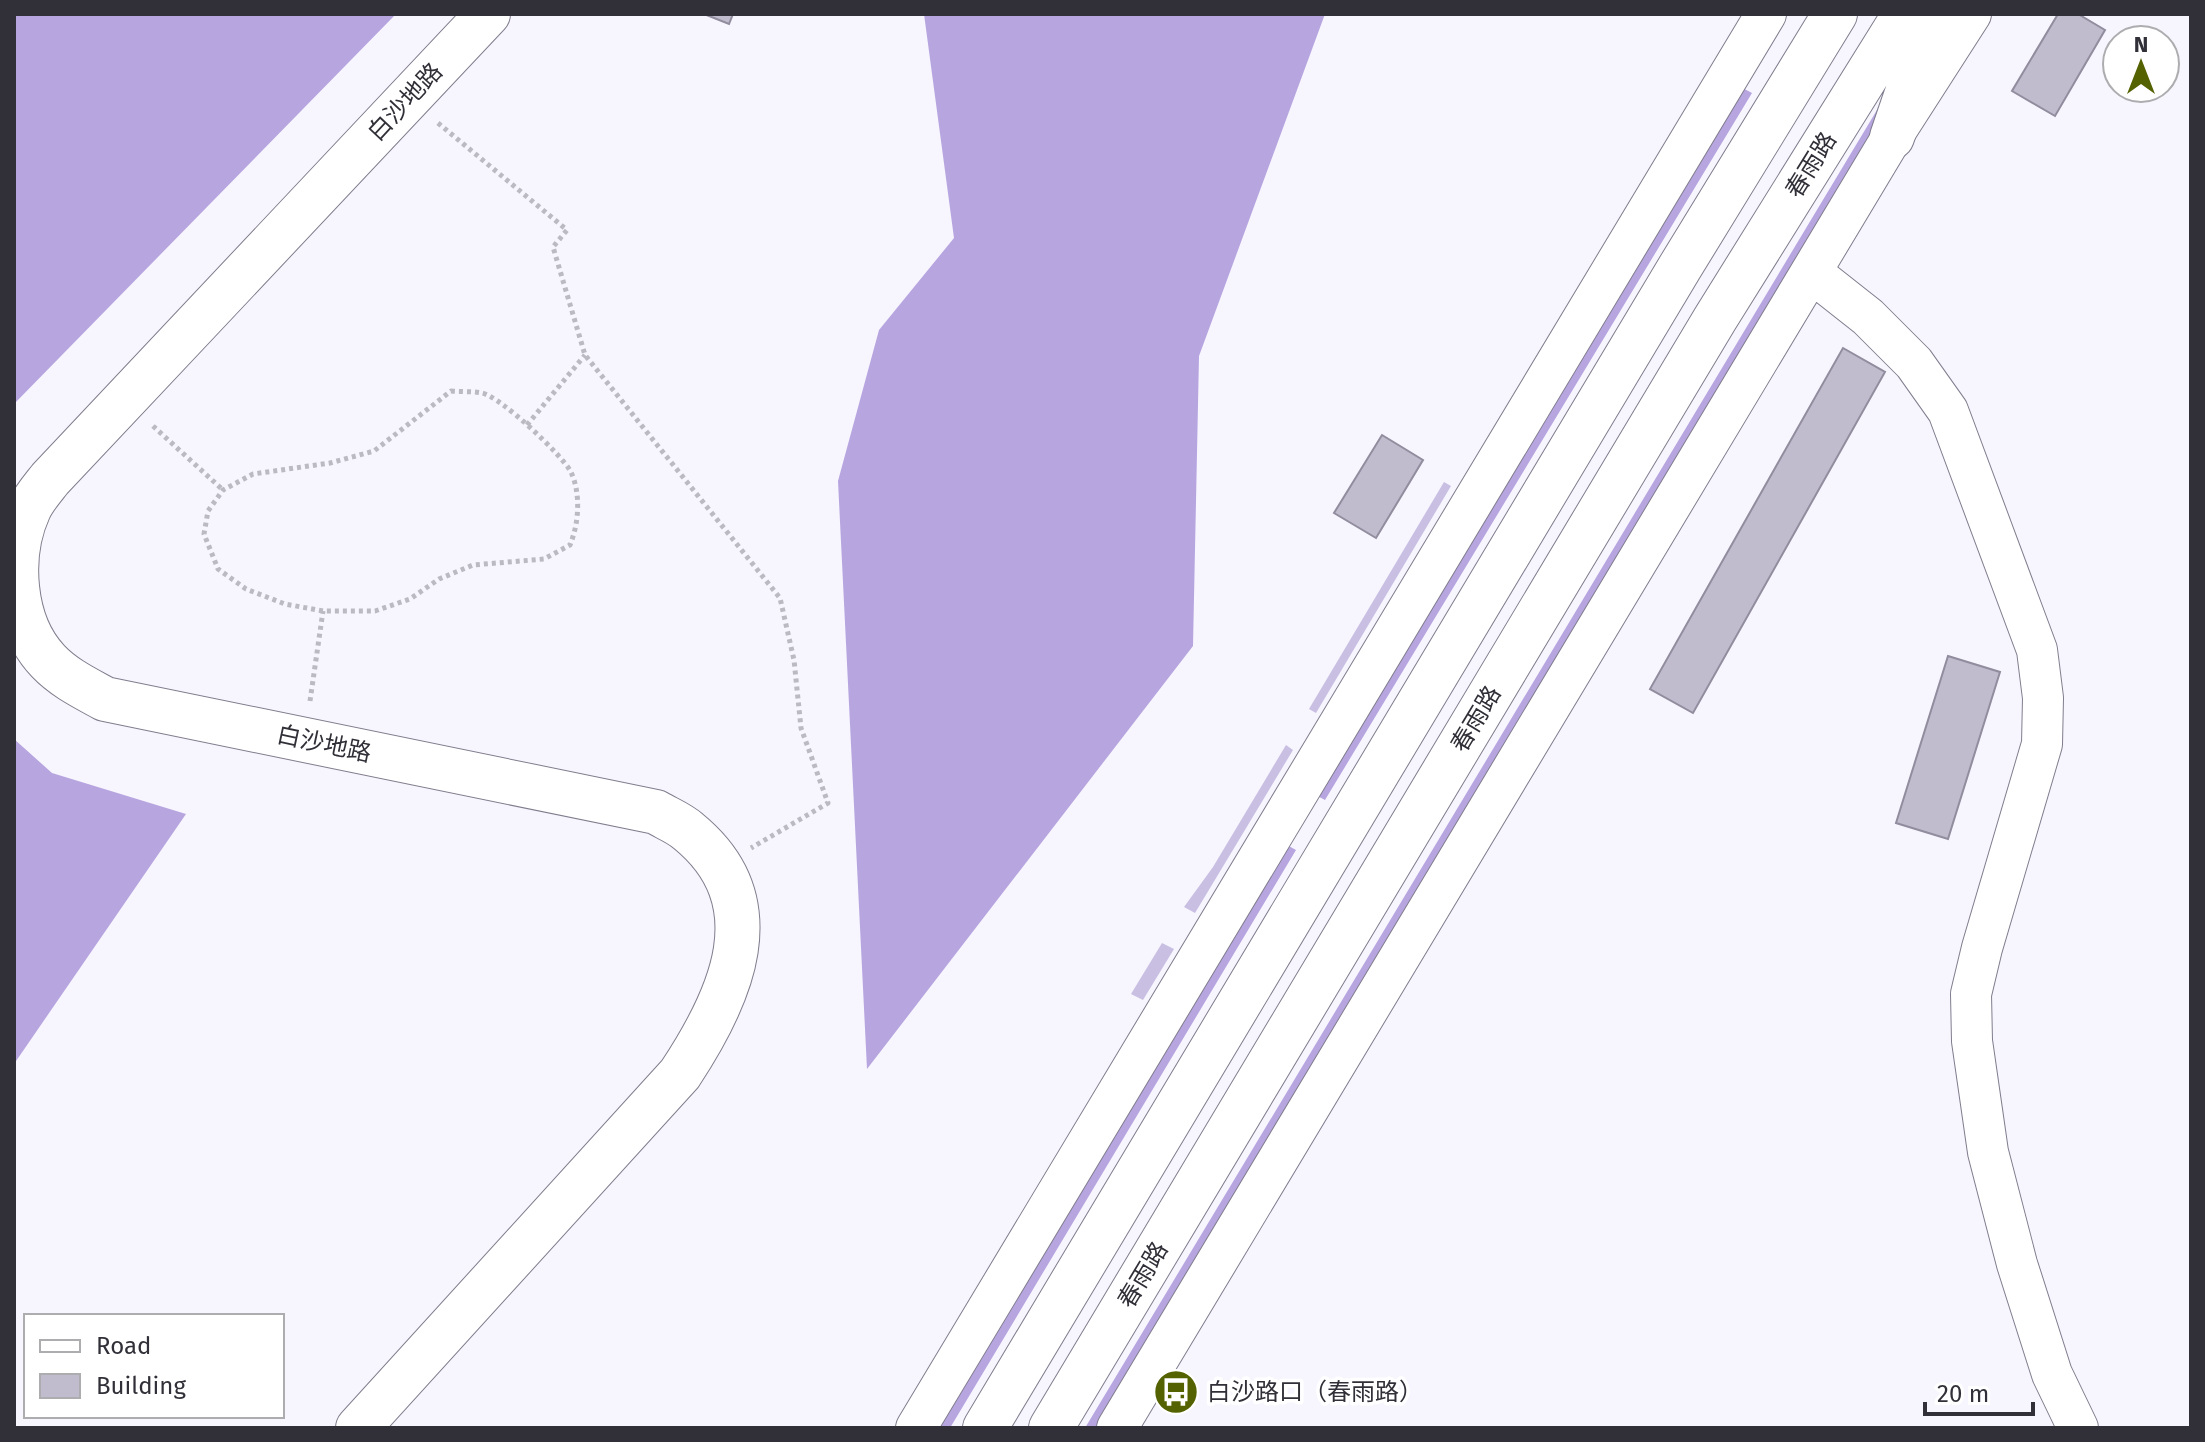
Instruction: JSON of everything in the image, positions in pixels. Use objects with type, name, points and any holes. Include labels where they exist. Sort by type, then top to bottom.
[{"type":"main road","name":"白沙地路","points":[[358,1428],[680,1074],[720,1006],[734,969],[740,928],[733,890],[719,867],[688,830],[656,812],[105,699],[75,683],[48,661],[30,634],[16,571],[19,537],[30,507],[50,479],[488,14]]},
{"type":"main road","points":[[985,1428],[1663,294],[1835,14]]},
{"type":"main road","name":"春雨路","points":[[1051,1428],[1715,319],[1905,14]]},
{"type":"main road","points":[[1892,137],[1934,14]]},
{"type":"street","points":[[916,1428],[1766,14]]},
{"type":"street","points":[[1117,1428],[1892,137],[1971,14]]},
{"type":"street","points":[[1811,272],[1868,317],[1914,363],[1948,411],[2037,650],[2043,698],[2042,744],[1971,994],[1972,1041],[1988,1152],[2017,1264],[2052,1374],[2078,1428]]},
{"type":"path","points":[[409,98],[567,230],[553,247],[585,355],[780,598],[794,660],[801,728],[828,803],[719,867]]},
{"type":"path","points":[[527,425],[585,355]]},
{"type":"path","points":[[451,391],[485,393],[527,425],[570,471],[577,500],[577,527],[570,545],[544,559],[473,565],[439,579],[410,599],[375,611],[323,611],[285,604],[246,589],[218,569],[204,534],[208,511],[223,490],[253,474],[330,463],[374,451],[451,391]]},
{"type":"path","points":[[124,399],[223,490]]},
{"type":"path","points":[[305,740],[323,611]]},
{"type":"shaded area","points":[[14,14],[396,14],[14,404]]},
{"type":"shaded area","points":[[924,14],[1325,14],[1199,356],[1193,646],[867,1069],[838,481],[879,330],[954,238]]},
{"type":"shaded area","points":[[1735,84],[1752,93],[1325,800],[1308,791]]},
{"type":"shaded area","points":[[1880,105],[1883,106],[1859,170],[1107,1428],[1085,1428]]},
{"type":"shaded area","points":[[1444,482],[1451,486],[1316,713],[1309,709]]},
{"type":"shaded area","points":[[14,739],[52,773],[186,814],[14,1064]]},
{"type":"shaded area","points":[[1286,745],[1293,750],[1195,913],[1184,907],[1213,867]]},
{"type":"shaded area","points":[[1278,840],[1296,850],[950,1428],[927,1428]]},
{"type":"shaded area","points":[[1162,943],[1174,949],[1143,1000],[1131,994]]},
{"type":"building","points":[[704,14],[733,14],[729,24]]},
{"type":"building","points":[[2058,14],[2078,14],[2101,28],[2101,37],[2055,116],[2012,91]]},
{"type":"building","points":[[1843,348],[1885,372],[1693,713],[1650,689]]},
{"type":"building","points":[[1382,435],[1423,460],[1376,538],[1334,513]]},
{"type":"building","points":[[1948,656],[2000,672],[1948,839],[1896,823]]},
{"type":"place","name":"白沙路口（春雨路）","points":[[1176,1392]]}]
